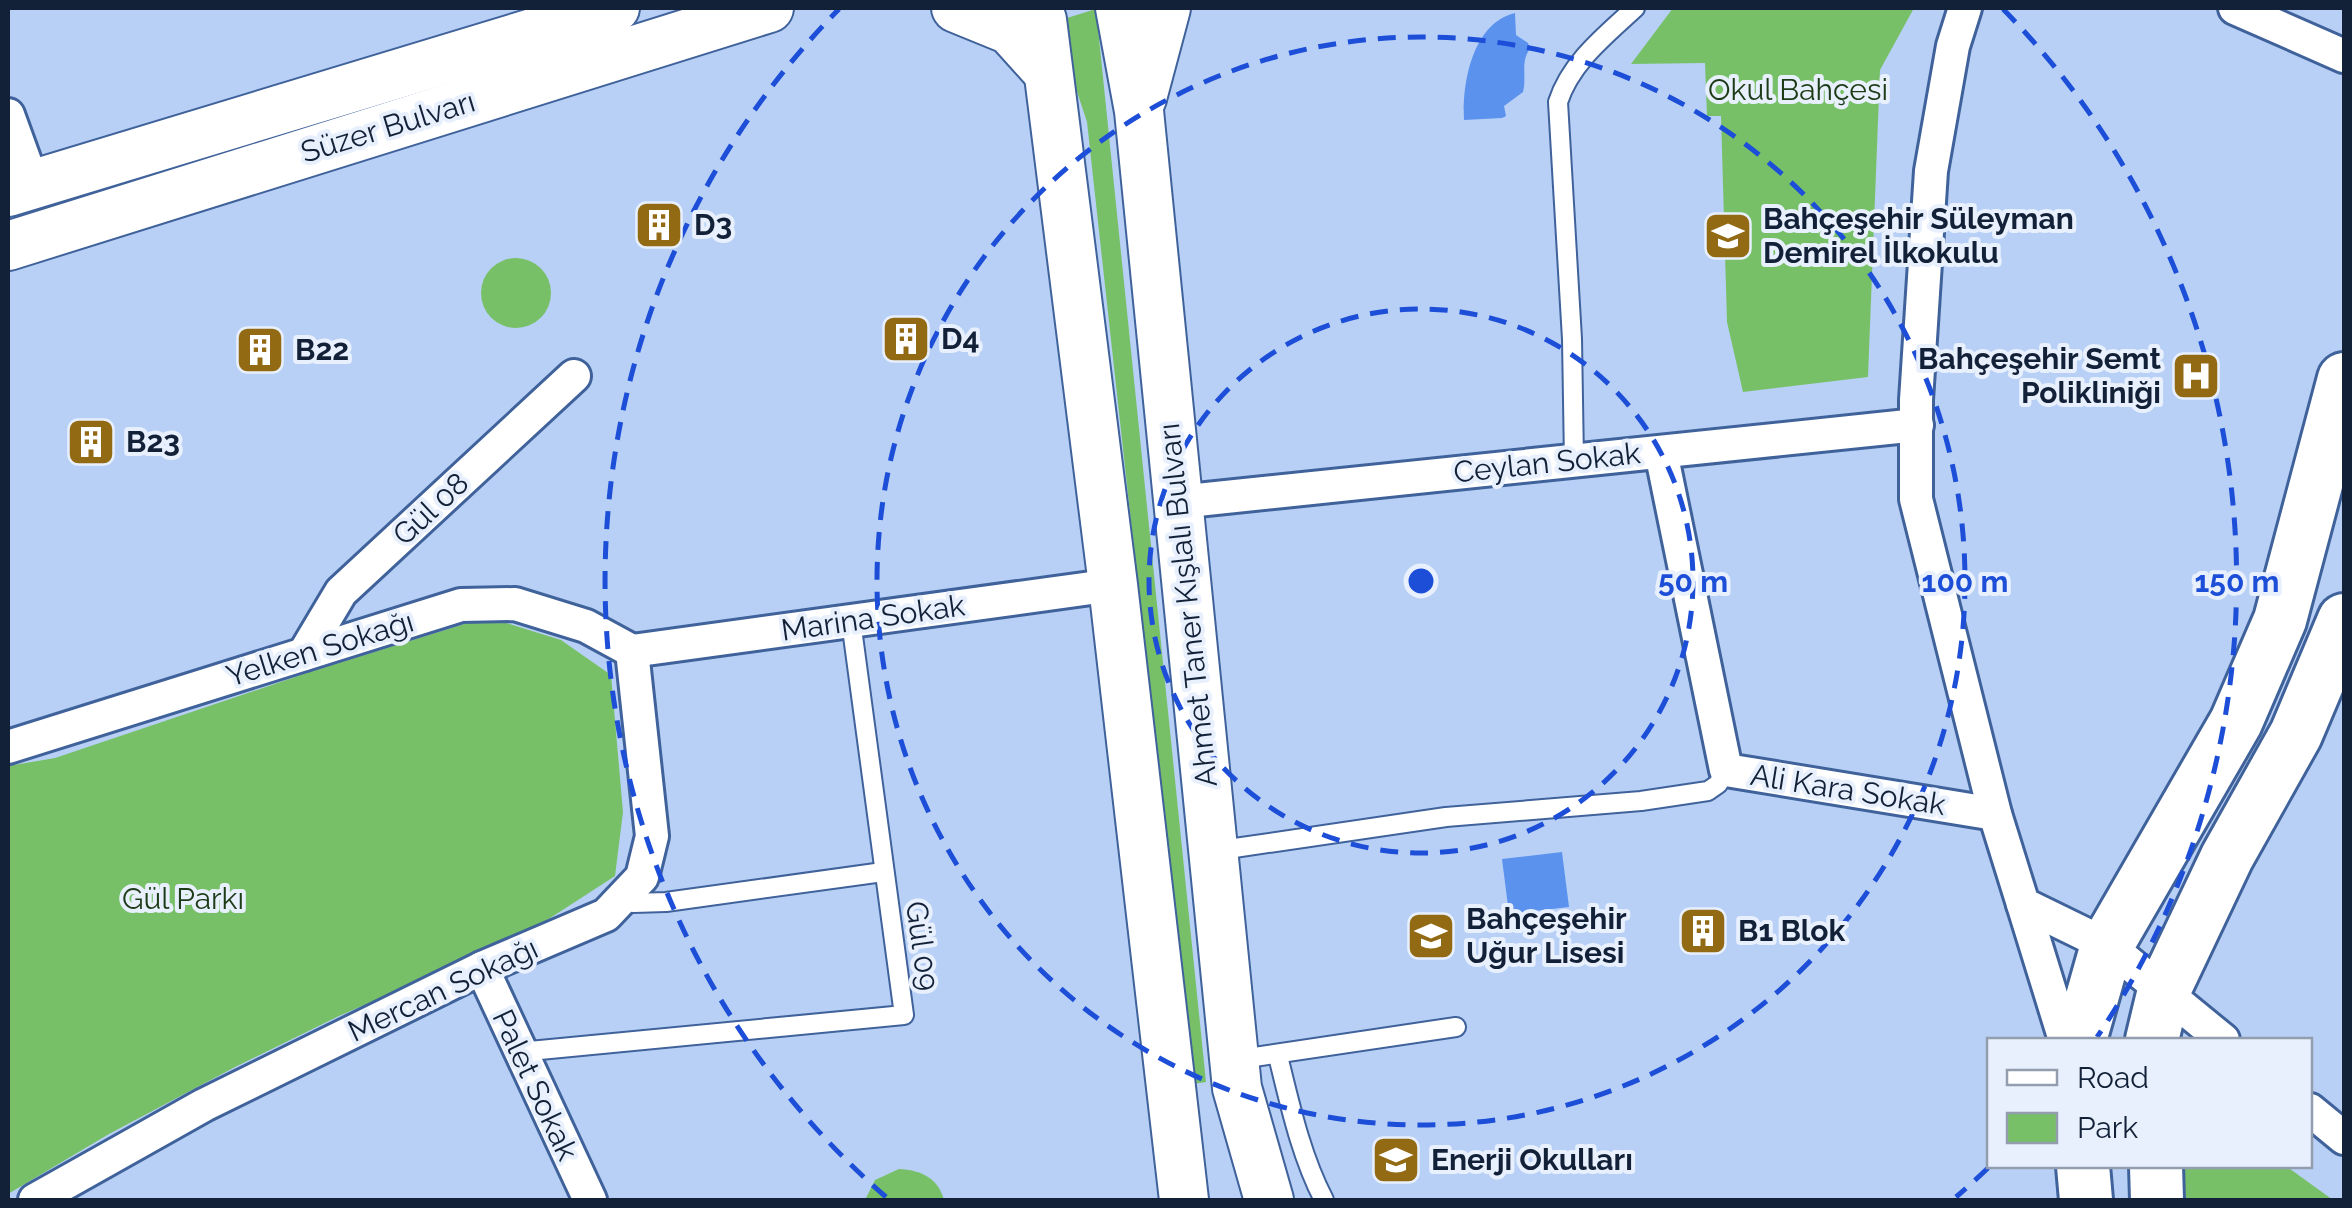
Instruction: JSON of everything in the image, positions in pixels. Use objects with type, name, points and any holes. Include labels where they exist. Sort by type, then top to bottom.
[{"type":"main road","name":"Süzer Bulvarı","points":[[20,188],[615,8]]},
{"type":"main road","name":"Süzer Bulvarı","points":[[8,246],[769,8]]},
{"type":"main road","points":[[956,8],[1010,30],[1046,71]]},
{"type":"main road","points":[[1037,8],[1042,20],[1113,586],[1184,1200]]},
{"type":"main road","name":"Ahmet Taner Kışlalı Bulvarı","points":[[1120,8],[1139,112],[1213,851],[1256,1058],[1237,1088],[1269,1200]]},
{"type":"main road","points":[[1139,112],[1166,8]]},
{"type":"main road","points":[[2152,1038],[2134,967],[2280,620],[2344,380]]},
{"type":"main road","points":[[2081,1038],[2134,967],[2227,857],[2296,734],[2344,620]]},
{"type":"main road","points":[[2083,1168],[2086,1200]]},
{"type":"main road","points":[[2156,1168],[2157,1200]]},
{"type":"street","points":[[1965,8],[1953,46],[1931,171],[1916,424],[1916,499],[1995,814],[2064,1038]]},
{"type":"street","points":[[2236,8],[2344,56]]},
{"type":"street","points":[[8,115],[20,188]]},
{"type":"street","name":"Gül 08","points":[[304,654],[342,592],[574,376]]},
{"type":"street","name":"Ceylan Sokak","points":[[1178,502],[1916,424]]},
{"type":"street","name":"Ali Kara Sokak","points":[[1661,452],[1726,770],[1995,814]]},
{"type":"street","name":"Marina Sokak","points":[[632,650],[1113,586]]},
{"type":"street","name":"Yelken Sokağı","points":[[9,738],[460,605],[514,604],[586,626],[632,650]]},
{"type":"street","name":"Mercan Sokağı","points":[[35,1200],[204,1105],[482,968],[606,915],[642,877],[652,836],[632,650]]},
{"type":"street","points":[[2024,904],[2134,967],[2221,1038]]},
{"type":"street","name":"Palet Sokak","points":[[482,968],[590,1200]]},
{"type":"street","points":[[2312,1112],[2344,1138]]},
{"type":"lane","points":[[1574,461],[1572,340],[1558,102],[1565,80],[1576,66],[1634,8]]},
{"type":"lane","name":"Gül 09","points":[[518,1052],[904,1015],[851,621]]},
{"type":"lane","points":[[1213,851],[1446,817],[1692,794],[1718,784],[1726,770]]},
{"type":"lane","points":[[621,899],[666,902],[883,872]]},
{"type":"lane","points":[[1324,1200],[1298,1130],[1256,1058],[1456,1026]]},
{"type":"green space","name":"Okul Bahçesi","points":[[1673,8],[1914,8],[1880,70],[1868,377],[1743,392],[1727,322],[1721,116],[1707,116],[1705,63],[1631,64]]},
{"type":"green space","points":[[1096,9],[1206,1082],[1193,1084],[1087,122],[1054,22]]},
{"type":"green space","points":[[516,258],[541,268],[551,293],[541,318],[516,328],[491,318],[481,293],[491,268]]},
{"type":"green space","name":"Gül Parkı","points":[[487,617],[561,640],[611,675],[623,812],[615,876],[521,937],[339,1016],[237,1066],[109,1134],[8,1194],[8,766],[55,758]]},
{"type":"green space","points":[[2181,1168],[2289,1168],[2333,1200],[2182,1200]]},
{"type":"green space","points":[[899,1169],[927,1177],[938,1186],[944,1200],[865,1200],[875,1180]]},
{"type":"water","points":[[1515,13],[1516,35],[1530,49],[1525,59],[1523,92],[1504,106],[1506,116],[1502,118],[1464,120],[1468,72],[1480,41],[1501,19]]},
{"type":"water","points":[[1562,852],[1569,907],[1509,914],[1502,859]]},
{"type":"place","name":"D3","points":[[659,225]]},
{"type":"place","name":"Bahçeşehir Süleyman Demirel İlkokulu","points":[[1728,236]]},
{"type":"place","name":"D4","points":[[906,339]]},
{"type":"place","name":"B22","points":[[260,350]]},
{"type":"place","name":"Bahçeşehir Semt Polikliniği","points":[[2196,376]]},
{"type":"place","name":"B23","points":[[91,442]]},
{"type":"place","name":"B1 Blok","points":[[1703,931]]},
{"type":"place","name":"Bahçeşehir Uğur Lisesi","points":[[1431,936]]},
{"type":"place","name":"Enerji Okulları","points":[[1396,1160]]}]
